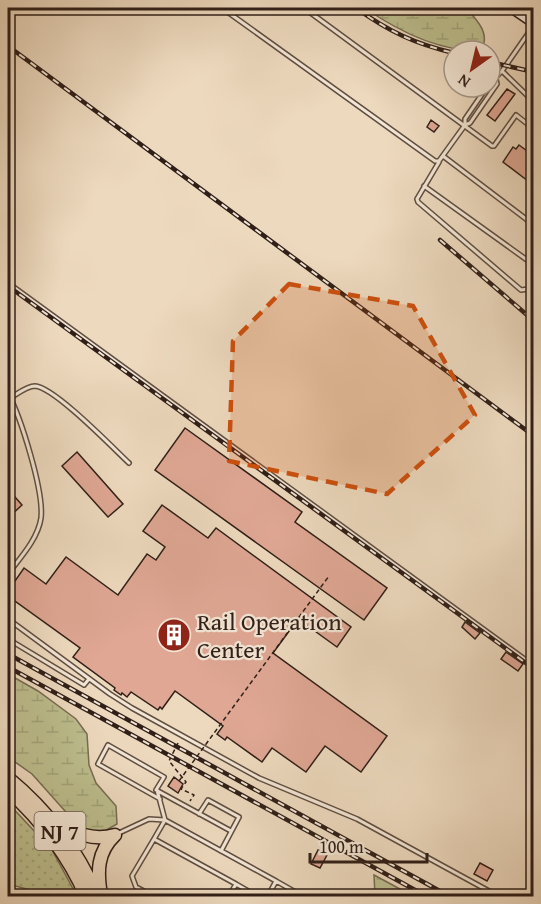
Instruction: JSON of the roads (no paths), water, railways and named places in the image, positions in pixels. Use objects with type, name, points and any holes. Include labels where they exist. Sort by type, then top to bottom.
[{"type":"highway","name":"NJ 7","points":[[8,778],[39,807],[71,846],[99,897]]},
{"type":"highway","points":[[8,790],[55,841],[86,897]]},
{"type":"highway","points":[[39,807],[81,835],[96,838],[115,835]]},
{"type":"highway","points":[[99,897],[99,862],[103,849],[115,835]]},
{"type":"main road","points":[[512,8],[534,24]]},
{"type":"lane","points":[[222,8],[435,161],[439,161]]},
{"type":"lane","points":[[304,8],[492,146],[516,115],[534,129]]},
{"type":"lane","points":[[534,24],[502,71],[534,102]]},
{"type":"lane","points":[[479,99],[417,199],[521,290],[528,290],[534,285]]},
{"type":"lane","points":[[465,124],[470,123],[487,99]]},
{"type":"lane","points":[[443,156],[534,225]]},
{"type":"lane","points":[[424,186],[534,266]]},
{"type":"lane","points":[[8,283],[534,666]]},
{"type":"lane","points":[[10,398],[32,386],[43,387],[129,462]]},
{"type":"lane","points":[[8,393],[14,406],[38,489],[41,518],[37,531],[8,574]]},
{"type":"lane","points":[[8,619],[122,702],[259,778],[351,816],[498,897]]},
{"type":"lane","points":[[8,639],[84,685],[89,679]]},
{"type":"lane","points":[[156,790],[164,777],[108,745],[98,764],[160,799]]},
{"type":"lane","points":[[153,897],[136,887],[132,876],[165,820],[156,790]]},
{"type":"lane","points":[[156,790],[231,831]]},
{"type":"lane","points":[[199,814],[208,800],[239,817],[220,851]]},
{"type":"lane","points":[[115,835],[148,819],[165,820],[299,894],[298,897]]},
{"type":"lane","points":[[154,839],[258,897]]},
{"type":"lane","points":[[267,897],[276,881]]},
{"type":"lane","points":[[229,897],[236,884]]},
{"type":"railway","points":[[356,8],[402,36],[442,49]]},
{"type":"railway","points":[[8,46],[534,436]]},
{"type":"railway","points":[[502,65],[534,72]]},
{"type":"railway","points":[[440,240],[534,321]]},
{"type":"railway","points":[[8,286],[534,669]]},
{"type":"railway","points":[[8,654],[449,896]]},
{"type":"railway","points":[[8,667],[426,896]]},
{"type":"place","name":"Rail Operation Center","points":[[174,635]]}]
